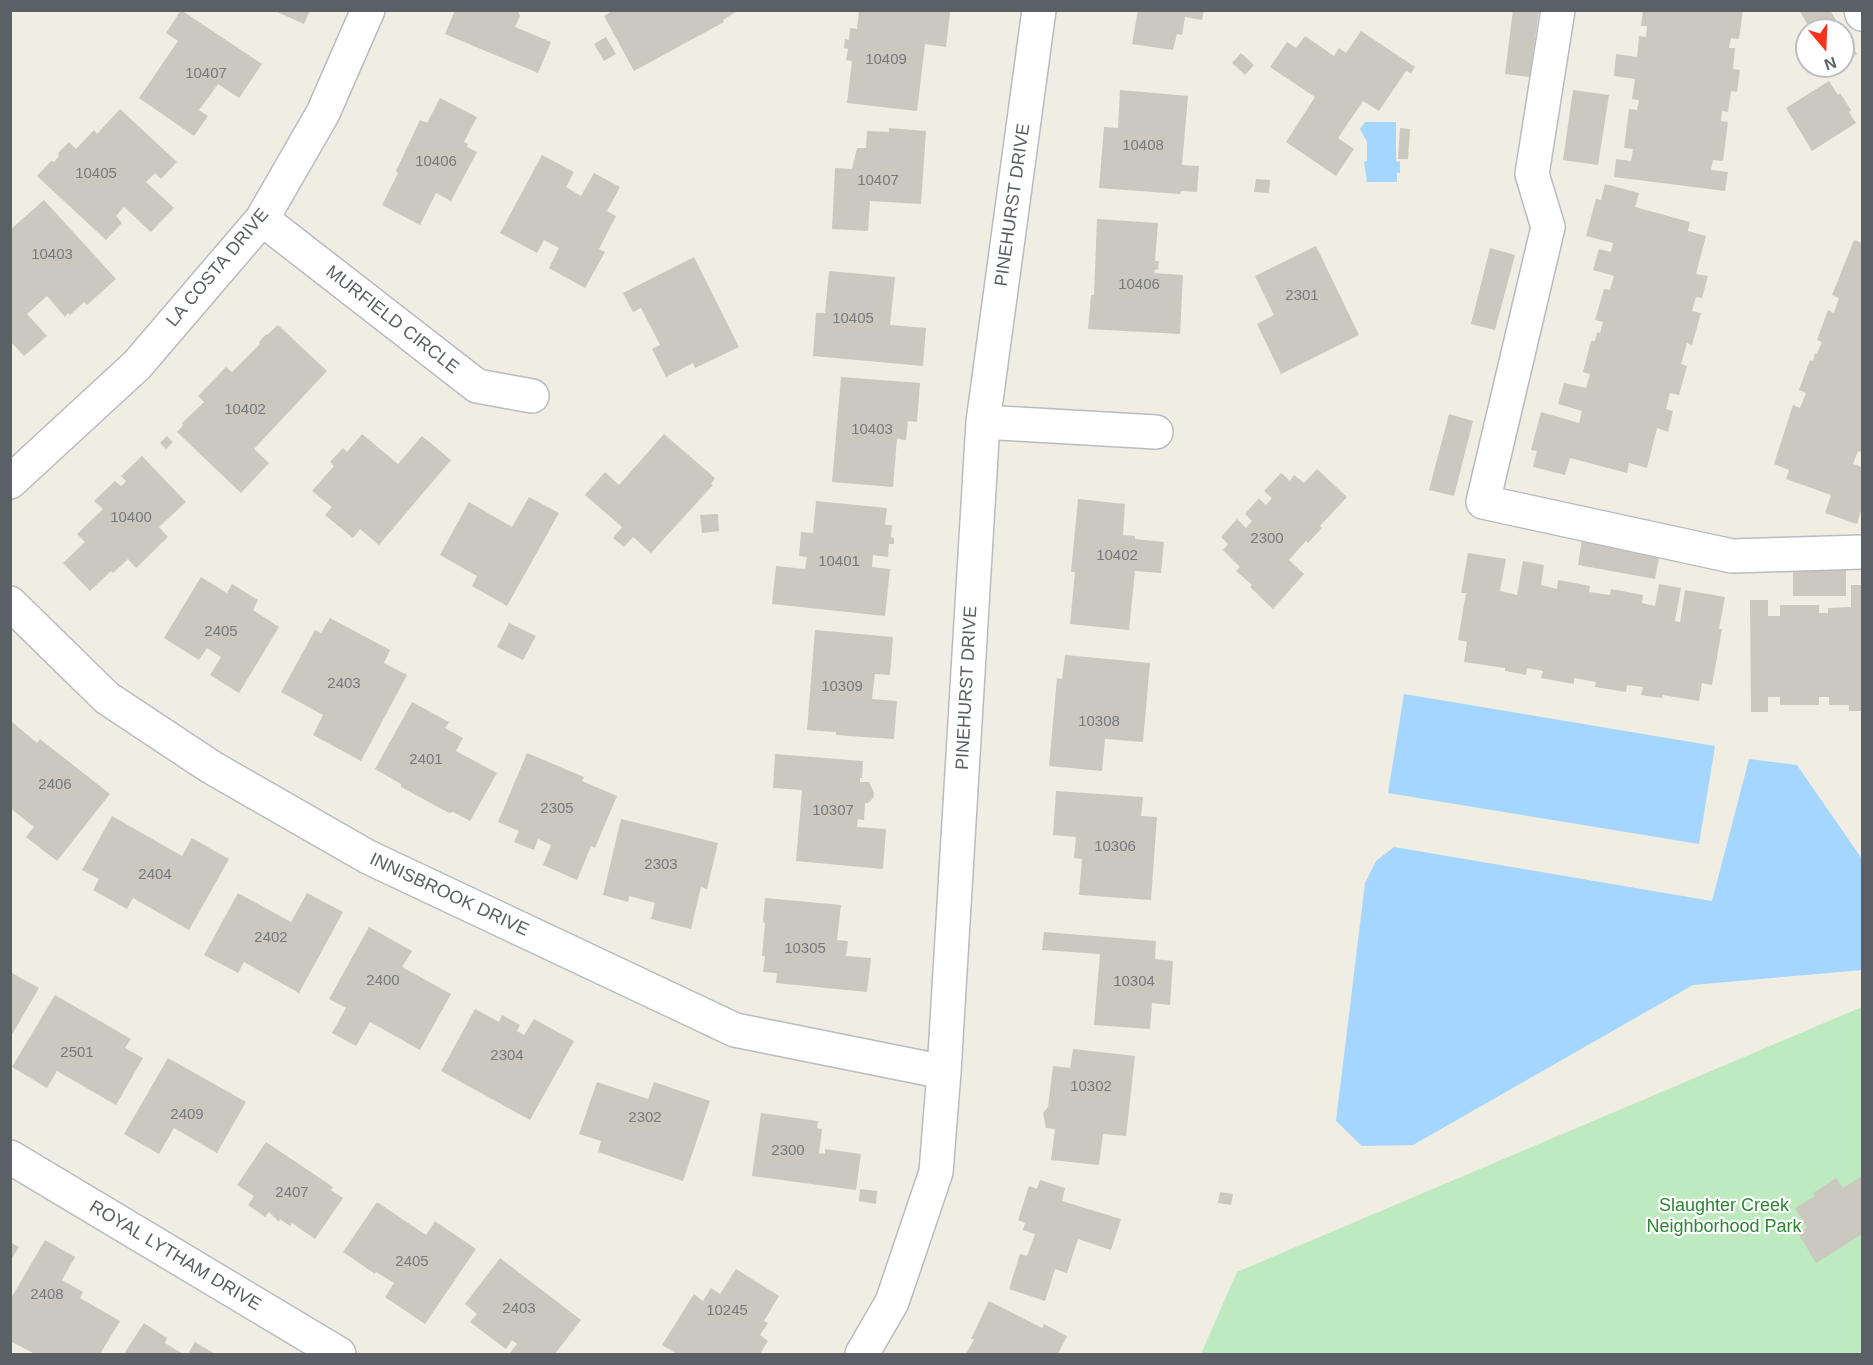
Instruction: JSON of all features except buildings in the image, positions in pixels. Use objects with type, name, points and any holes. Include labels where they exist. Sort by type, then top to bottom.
[{"type":"street","name":"LA COSTA DRIVE","points":[[10,482],[137,365],[262,219],[323,112],[368,10]]},
{"type":"street","name":"PINEHURST DRIVE","points":[[862,1354],[892,1302],[936,1172],[983,422],[1039,10]]},
{"type":"street","points":[[1558,10],[1532,174],[1548,227],[1483,502],[1732,556],[1863,552]]},
{"type":"street","name":"MURFIELD CIRCLE","points":[[262,219],[477,386],[532,396]]},
{"type":"street","points":[[983,422],[1156,432]]},
{"type":"street","name":"INNISBROOK DRIVE","points":[[10,603],[107,698],[211,767],[368,857],[735,1030],[944,1072]]},
{"type":"street","name":"ROYAL LYTHAM DRIVE","points":[[10,1157],[330,1352]]},
{"type":"green space","name":"Slaughter Creek Neighborhood Park","points":[[1862,1007],[1862,1354],[1201,1354],[1237,1272]]},
{"type":"water","points":[[1365,122],[1396,122],[1396,161],[1400,162],[1397,182],[1367,182],[1364,162],[1367,161],[1367,142],[1360,129]]},
{"type":"water","points":[[1404,694],[1715,746],[1699,844],[1388,793]]},
{"type":"water","points":[[1749,759],[1797,765],[1862,859],[1862,970],[1693,985],[1413,1145],[1362,1146],[1336,1121],[1365,883],[1376,861],[1394,847],[1712,901]]}]
